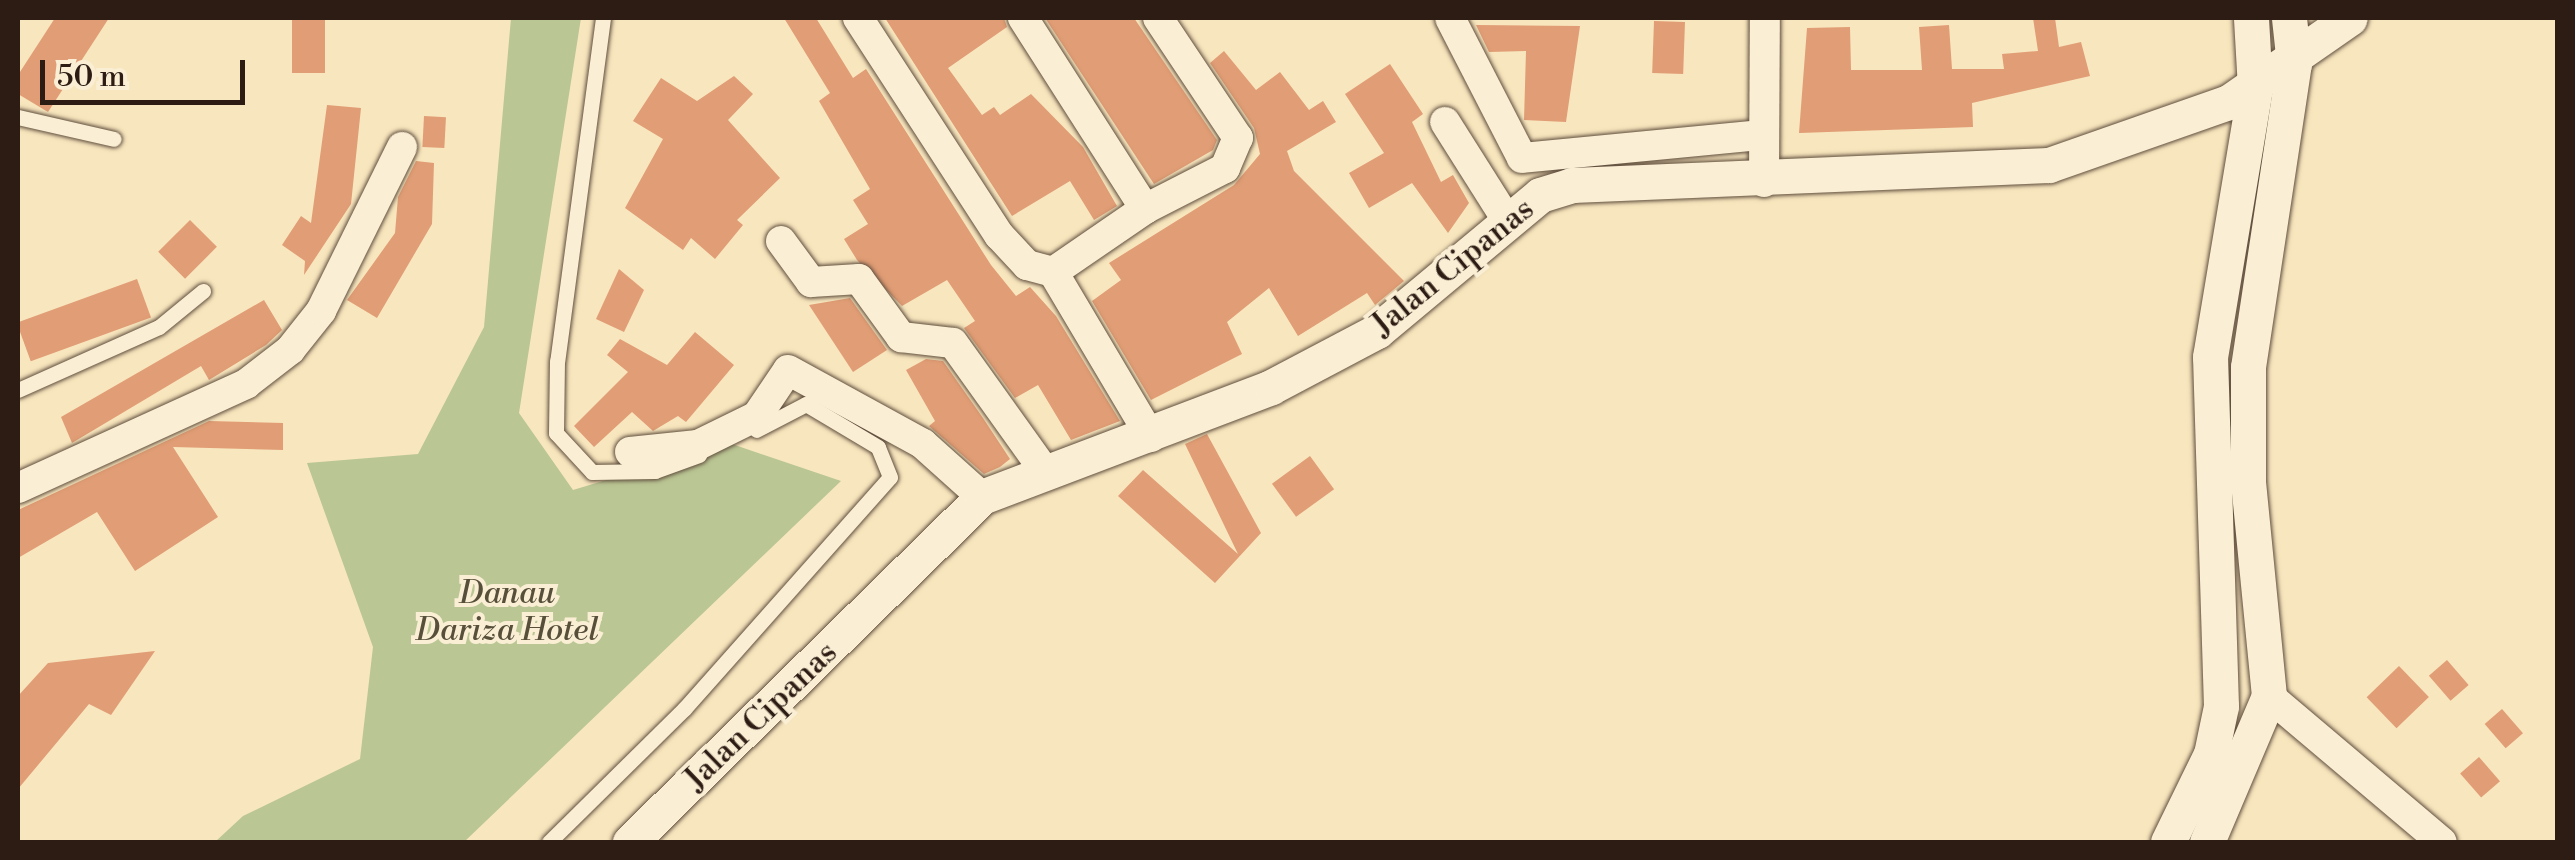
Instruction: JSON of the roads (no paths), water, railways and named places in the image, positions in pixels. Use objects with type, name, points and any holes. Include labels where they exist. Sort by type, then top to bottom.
[{"type":"street","points":[[858,18],[999,235],[1027,265],[1052,272],[1151,437]]},
{"type":"street","points":[[1022,18],[1145,209]]},
{"type":"street","points":[[1052,272],[1145,209],[1225,168],[1238,138],[1158,18]]},
{"type":"street","points":[[1450,18],[1522,158],[1764,135]]},
{"type":"street","points":[[1764,182],[1765,18]]},
{"type":"street","points":[[2168,842],[2212,754],[2221,706],[2210,357],[2254,88],[2251,18]]},
{"type":"street","points":[[2207,842],[2269,696],[2248,480],[2248,368],[2294,64],[2288,18]]},
{"type":"street","name":"Jalan Cipanas","points":[[630,842],[982,497],[1151,437],[1377,331],[1506,220],[1572,186],[1764,182],[2049,165],[2254,88],[2294,64],[2350,18]]},
{"type":"street","points":[[1446,122],[1506,220]]},
{"type":"street","points":[[18,488],[246,384],[290,350],[321,311],[402,147]]},
{"type":"street","points":[[780,241],[811,282],[859,280],[901,337],[952,343],[1046,473]]},
{"type":"street","points":[[630,452],[698,445],[757,416],[788,370],[923,444],[982,497]]},
{"type":"street","points":[[2269,696],[2442,842]]},
{"type":"lane","points":[[549,842],[684,710],[890,477],[878,447],[806,404],[655,471],[592,472],[571,458],[556,433],[556,361],[603,18]]},
{"type":"lane","points":[[18,117],[114,139]]},
{"type":"lane","points":[[18,390],[160,327],[203,290]]},
{"type":"park label","name":"Danau Dariza Hotel","points":[[507,612]]}]
